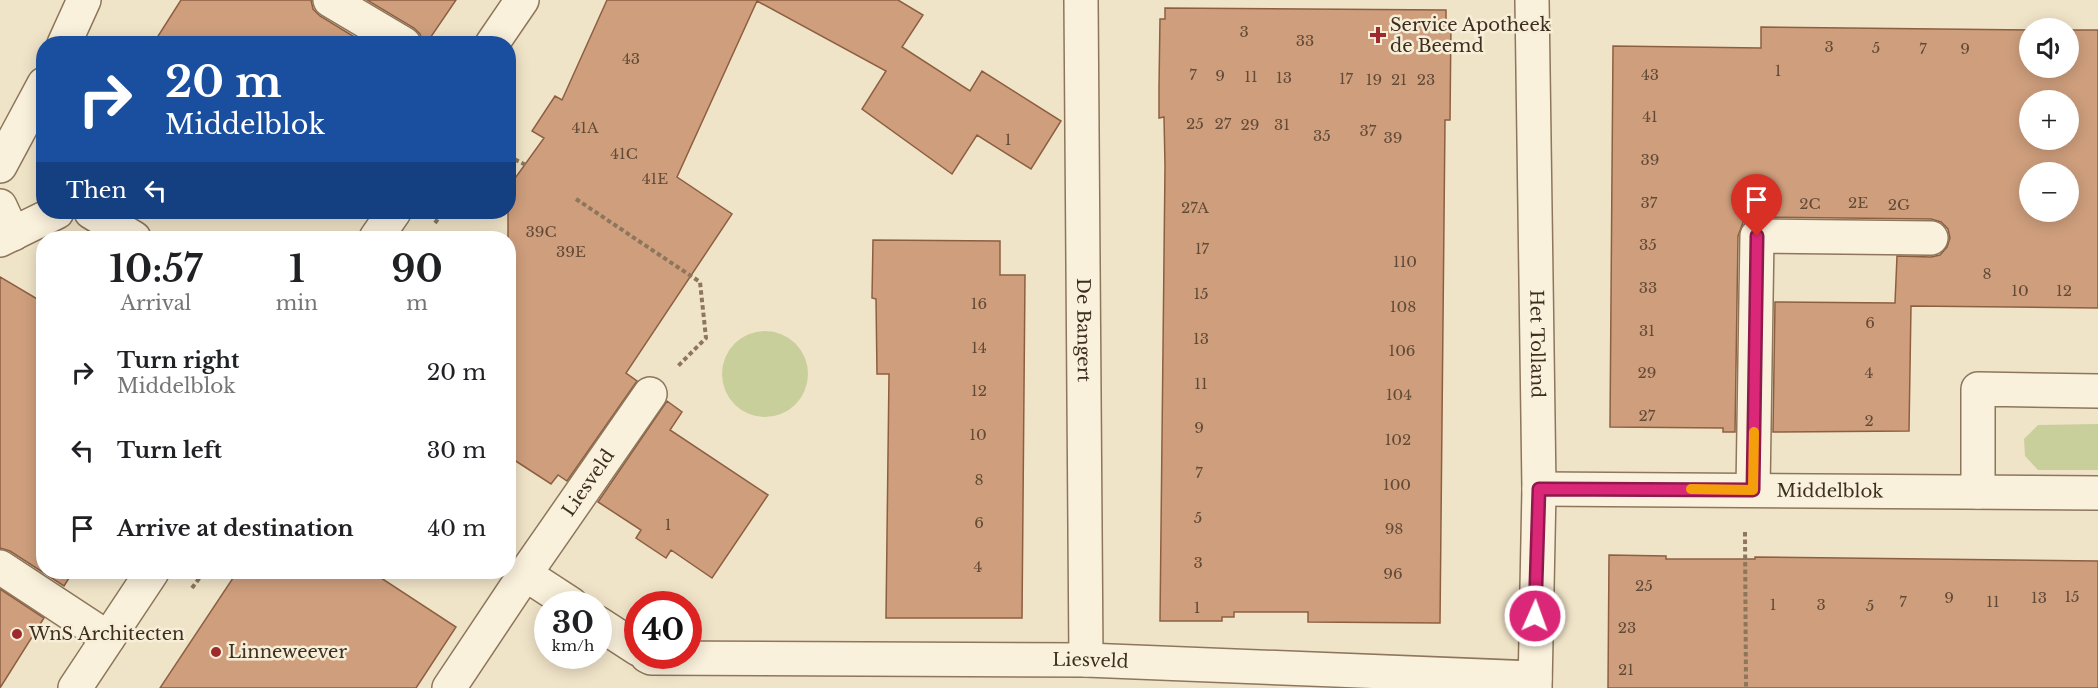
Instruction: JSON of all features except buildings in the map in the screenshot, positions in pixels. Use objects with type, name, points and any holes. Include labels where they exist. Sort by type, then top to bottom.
[{"type":"street","points":[[68,36],[84,0]]},
{"type":"street","points":[[330,0],[391,36]]},
{"type":"street","points":[[497,36],[522,0]]},
{"type":"street","name":"De Bangert","points":[[1081,0],[1086,660]]},
{"type":"street","name":"Het Tolland","points":[[1532,0],[1539,489],[1535,683]]},
{"type":"street","points":[[0,166],[36,99]]},
{"type":"street","points":[[4,227],[36,218]]},
{"type":"street","points":[[102,219],[122,231]]},
{"type":"street","points":[[1749,489],[1757,236],[1931,238]]},
{"type":"street","points":[[1978,492],[1978,389],[2098,391]]},
{"type":"street","name":"Liesveld","points":[[449,688],[650,394]]},
{"type":"street","name":"Middelblok","points":[[1539,489],[2098,493]]},
{"type":"street","points":[[0,567],[108,638]]},
{"type":"street","points":[[525,574],[551,591]]},
{"type":"street","points":[[75,688],[148,579]]},
{"type":"street","name":"Liesveld","points":[[702,658],[1086,660],[1535,683]]},
{"type":"path","points":[[516,160],[526,165]]},
{"type":"path","points":[[576,199],[700,282],[706,338],[650,394]]},
{"type":"path","points":[[1746,688],[1749,489]]},
{"type":"green space","points":[[765,331],[781,335],[795,344],[804,358],[808,374],[804,390],[795,404],[781,413],[765,417],[749,413],[735,404],[726,390],[722,374],[726,358],[735,344],[749,335]]},
{"type":"green space","points":[[2098,424],[2098,470],[2038,470],[2025,456],[2024,439],[2038,425]]},
{"type":"slow traffic","points":[[1691,489],[1753,490],[1754,432]]},
{"type":"place","name":"Service Apotheek de Beemd","points":[[1378,35]]},
{"type":"place","name":"WnS Architecten","points":[[17,634]]},
{"type":"place","name":"Linneweever","points":[[216,652]]},
{"type":"route","points":[[1535,616],[1539,489],[1753,490],[1757,236]]}]
